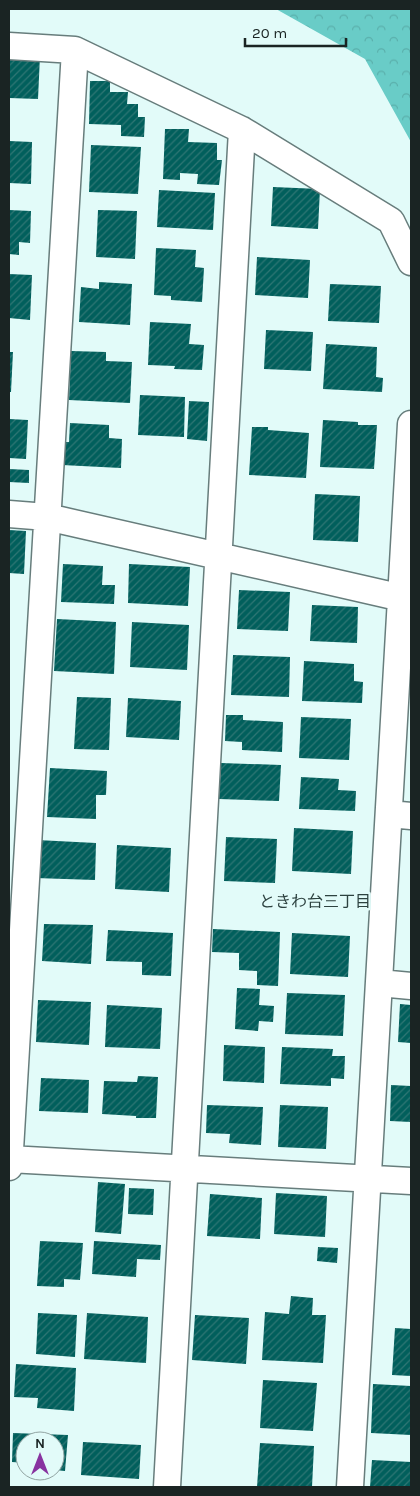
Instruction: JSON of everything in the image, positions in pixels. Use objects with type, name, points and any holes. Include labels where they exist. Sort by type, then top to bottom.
[{"type":"street","points":[[9,46],[75,50],[242,130],[391,221],[411,262]]},
{"type":"street","points":[[9,1168],[75,50]]},
{"type":"street","points":[[167,1487],[242,130]]},
{"type":"street","points":[[350,1487],[379,983],[400,815],[411,424]]},
{"type":"street","points":[[9,514],[47,517],[406,598]]},
{"type":"street","points":[[379,983],[411,986]]},
{"type":"street","points":[[9,1159],[411,1181]]},
{"type":"green space","points":[[276,9],[411,9],[411,142],[365,59]]},
{"type":"building","points":[[9,55],[40,56],[38,99],[9,98]]},
{"type":"building","points":[[90,81],[110,81],[110,92],[128,92],[127,104],[138,104],[138,117],[145,117],[144,137],[121,136],[121,125],[89,124]]},
{"type":"building","points":[[165,129],[189,129],[188,142],[217,143],[217,160],[222,160],[219,185],[197,184],[198,174],[180,173],[180,180],[163,179]]},
{"type":"building","points":[[9,141],[32,142],[31,184],[9,183]]},
{"type":"building","points":[[91,145],[141,147],[138,194],[89,192]]},
{"type":"building","points":[[273,187],[320,189],[318,229],[271,226]]},
{"type":"building","points":[[159,190],[215,193],[213,230],[157,227]]},
{"type":"building","points":[[9,210],[31,211],[30,243],[19,242],[19,255],[9,254]]},
{"type":"building","points":[[98,210],[137,211],[135,259],[96,257]]},
{"type":"building","points":[[156,248],[196,250],[195,267],[204,268],[202,302],[171,300],[171,296],[154,295]]},
{"type":"building","points":[[257,257],[310,260],[308,298],[255,295]]},
{"type":"building","points":[[9,274],[32,275],[30,320],[9,318]]},
{"type":"building","points":[[99,282],[132,284],[130,325],[79,322],[81,287],[99,289]]},
{"type":"building","points":[[330,284],[381,286],[379,323],[328,321]]},
{"type":"building","points":[[150,322],[191,324],[189,344],[204,345],[202,370],[174,369],[175,366],[148,365]]},
{"type":"building","points":[[266,330],[313,332],[311,371],[264,369]]},
{"type":"building","points":[[326,344],[377,347],[376,377],[383,378],[382,392],[323,389]]},
{"type":"building","points":[[71,351],[106,352],[106,361],[132,362],[130,403],[69,400]]},
{"type":"building","points":[[9,352],[13,352],[11,392],[9,392]]},
{"type":"building","points":[[140,395],[185,397],[184,437],[138,435]]},
{"type":"building","points":[[189,401],[209,402],[207,441],[187,439]]},
{"type":"building","points":[[9,419],[28,420],[26,459],[9,458]]},
{"type":"building","points":[[323,420],[358,422],[358,425],[377,425],[374,469],[320,467]]},
{"type":"building","points":[[70,423],[109,425],[109,438],[122,439],[121,468],[62,465],[63,442],[69,442]]},
{"type":"building","points":[[252,427],[268,427],[268,430],[309,433],[306,478],[249,475]]},
{"type":"building","points":[[9,469],[29,470],[29,483],[9,482]]},
{"type":"building","points":[[315,494],[360,496],[358,542],[313,540]]},
{"type":"building","points":[[9,530],[26,531],[24,574],[9,573]]},
{"type":"building","points":[[63,564],[103,566],[102,585],[115,585],[114,604],[61,602]]},
{"type":"building","points":[[129,564],[190,567],[188,606],[128,603]]},
{"type":"building","points":[[239,590],[290,592],[288,631],[237,629]]},
{"type":"building","points":[[312,605],[358,607],[357,643],[310,641]]},
{"type":"building","points":[[57,619],[116,622],[114,674],[54,671]]},
{"type":"building","points":[[132,622],[189,625],[187,670],[130,667]]},
{"type":"building","points":[[233,655],[290,657],[289,697],[231,695]]},
{"type":"building","points":[[304,661],[354,664],[354,681],[363,682],[362,703],[302,701]]},
{"type":"building","points":[[77,697],[111,698],[109,750],[74,749]]},
{"type":"building","points":[[128,698],[181,701],[179,740],[126,737]]},
{"type":"building","points":[[226,715],[243,715],[243,720],[283,722],[282,752],[242,750],[242,742],[225,741]]},
{"type":"building","points":[[301,717],[351,719],[349,760],[299,758]]},
{"type":"building","points":[[221,763],[281,765],[279,801],[219,799]]},
{"type":"building","points":[[50,768],[107,771],[106,795],[96,795],[96,819],[47,817]]},
{"type":"building","points":[[301,777],[339,779],[338,790],[356,791],[355,811],[299,809]]},
{"type":"building","points":[[294,828],[353,831],[351,874],[292,871]]},
{"type":"building","points":[[226,837],[277,839],[275,883],[224,881]]},
{"type":"building","points":[[37,840],[96,843],[95,880],[35,878]]},
{"type":"building","points":[[117,845],[171,848],[169,892],[115,889]]},
{"type":"building","points":[[44,924],[93,925],[91,964],[42,961]]},
{"type":"building","points":[[213,929],[280,932],[278,986],[257,985],[257,971],[239,970],[239,953],[212,952]]},
{"type":"building","points":[[108,930],[173,933],[171,976],[142,975],[142,962],[106,961]]},
{"type":"building","points":[[292,933],[350,936],[348,977],[290,974]]},
{"type":"building","points":[[237,988],[260,989],[259,1005],[274,1006],[273,1022],[259,1021],[258,1031],[235,1029]]},
{"type":"building","points":[[287,993],[345,995],[343,1036],[285,1034]]},
{"type":"building","points":[[38,1000],[91,1002],[89,1045],[36,1042]]},
{"type":"building","points":[[400,1004],[411,1005],[411,1043],[398,1042]]},
{"type":"building","points":[[107,1005],[162,1008],[160,1049],[105,1047]]},
{"type":"building","points":[[224,1045],[265,1047],[264,1083],[223,1081]]},
{"type":"building","points":[[282,1047],[333,1049],[332,1056],[345,1056],[344,1079],[331,1078],[331,1086],[280,1084]]},
{"type":"building","points":[[138,1076],[158,1077],[156,1118],[102,1114],[104,1081],[137,1082]]},
{"type":"building","points":[[41,1078],[89,1080],[88,1113],[39,1111]]},
{"type":"building","points":[[391,1085],[411,1086],[411,1122],[390,1121]]},
{"type":"building","points":[[207,1105],[263,1107],[261,1145],[229,1143],[230,1134],[206,1133]]},
{"type":"building","points":[[280,1105],[328,1107],[326,1149],[278,1147]]},
{"type":"building","points":[[98,1182],[125,1184],[121,1234],[95,1232]]},
{"type":"building","points":[[129,1188],[154,1189],[153,1215],[128,1214]]},
{"type":"building","points":[[276,1193],[327,1196],[325,1237],[274,1234]]},
{"type":"building","points":[[210,1194],[262,1198],[260,1239],[207,1236]]},
{"type":"building","points":[[40,1241],[83,1243],[80,1280],[64,1279],[64,1287],[37,1286]]},
{"type":"building","points":[[94,1241],[161,1245],[160,1260],[137,1259],[136,1277],[92,1274]]},
{"type":"building","points":[[318,1247],[338,1248],[337,1263],[317,1261]]},
{"type":"building","points":[[291,1296],[313,1298],[312,1315],[326,1315],[323,1363],[262,1360],[265,1312],[289,1314]]},
{"type":"building","points":[[38,1313],[77,1315],[75,1357],[36,1354]]},
{"type":"building","points":[[87,1313],[148,1317],[146,1363],[84,1359]]},
{"type":"building","points":[[195,1315],[249,1318],[246,1364],[192,1360]]},
{"type":"building","points":[[395,1328],[411,1329],[411,1376],[392,1375]]},
{"type":"building","points":[[16,1364],[76,1368],[74,1411],[37,1408],[38,1398],[14,1397]]},
{"type":"building","points":[[263,1380],[317,1383],[313,1431],[260,1428]]},
{"type":"building","points":[[373,1384],[411,1386],[411,1435],[371,1433]]},
{"type":"building","points":[[13,1433],[15,1433],[15,1462],[12,1462]]},
{"type":"building","points":[[65,1435],[68,1435],[65,1471]]},
{"type":"building","points":[[83,1442],[141,1445],[139,1479],[81,1475]]},
{"type":"building","points":[[260,1443],[314,1446],[312,1487],[257,1487]]},
{"type":"building","points":[[372,1460],[411,1462],[411,1487],[370,1487]]},
{"type":"district","name":"ときわ台三丁目","points":[[315,901]]}]
